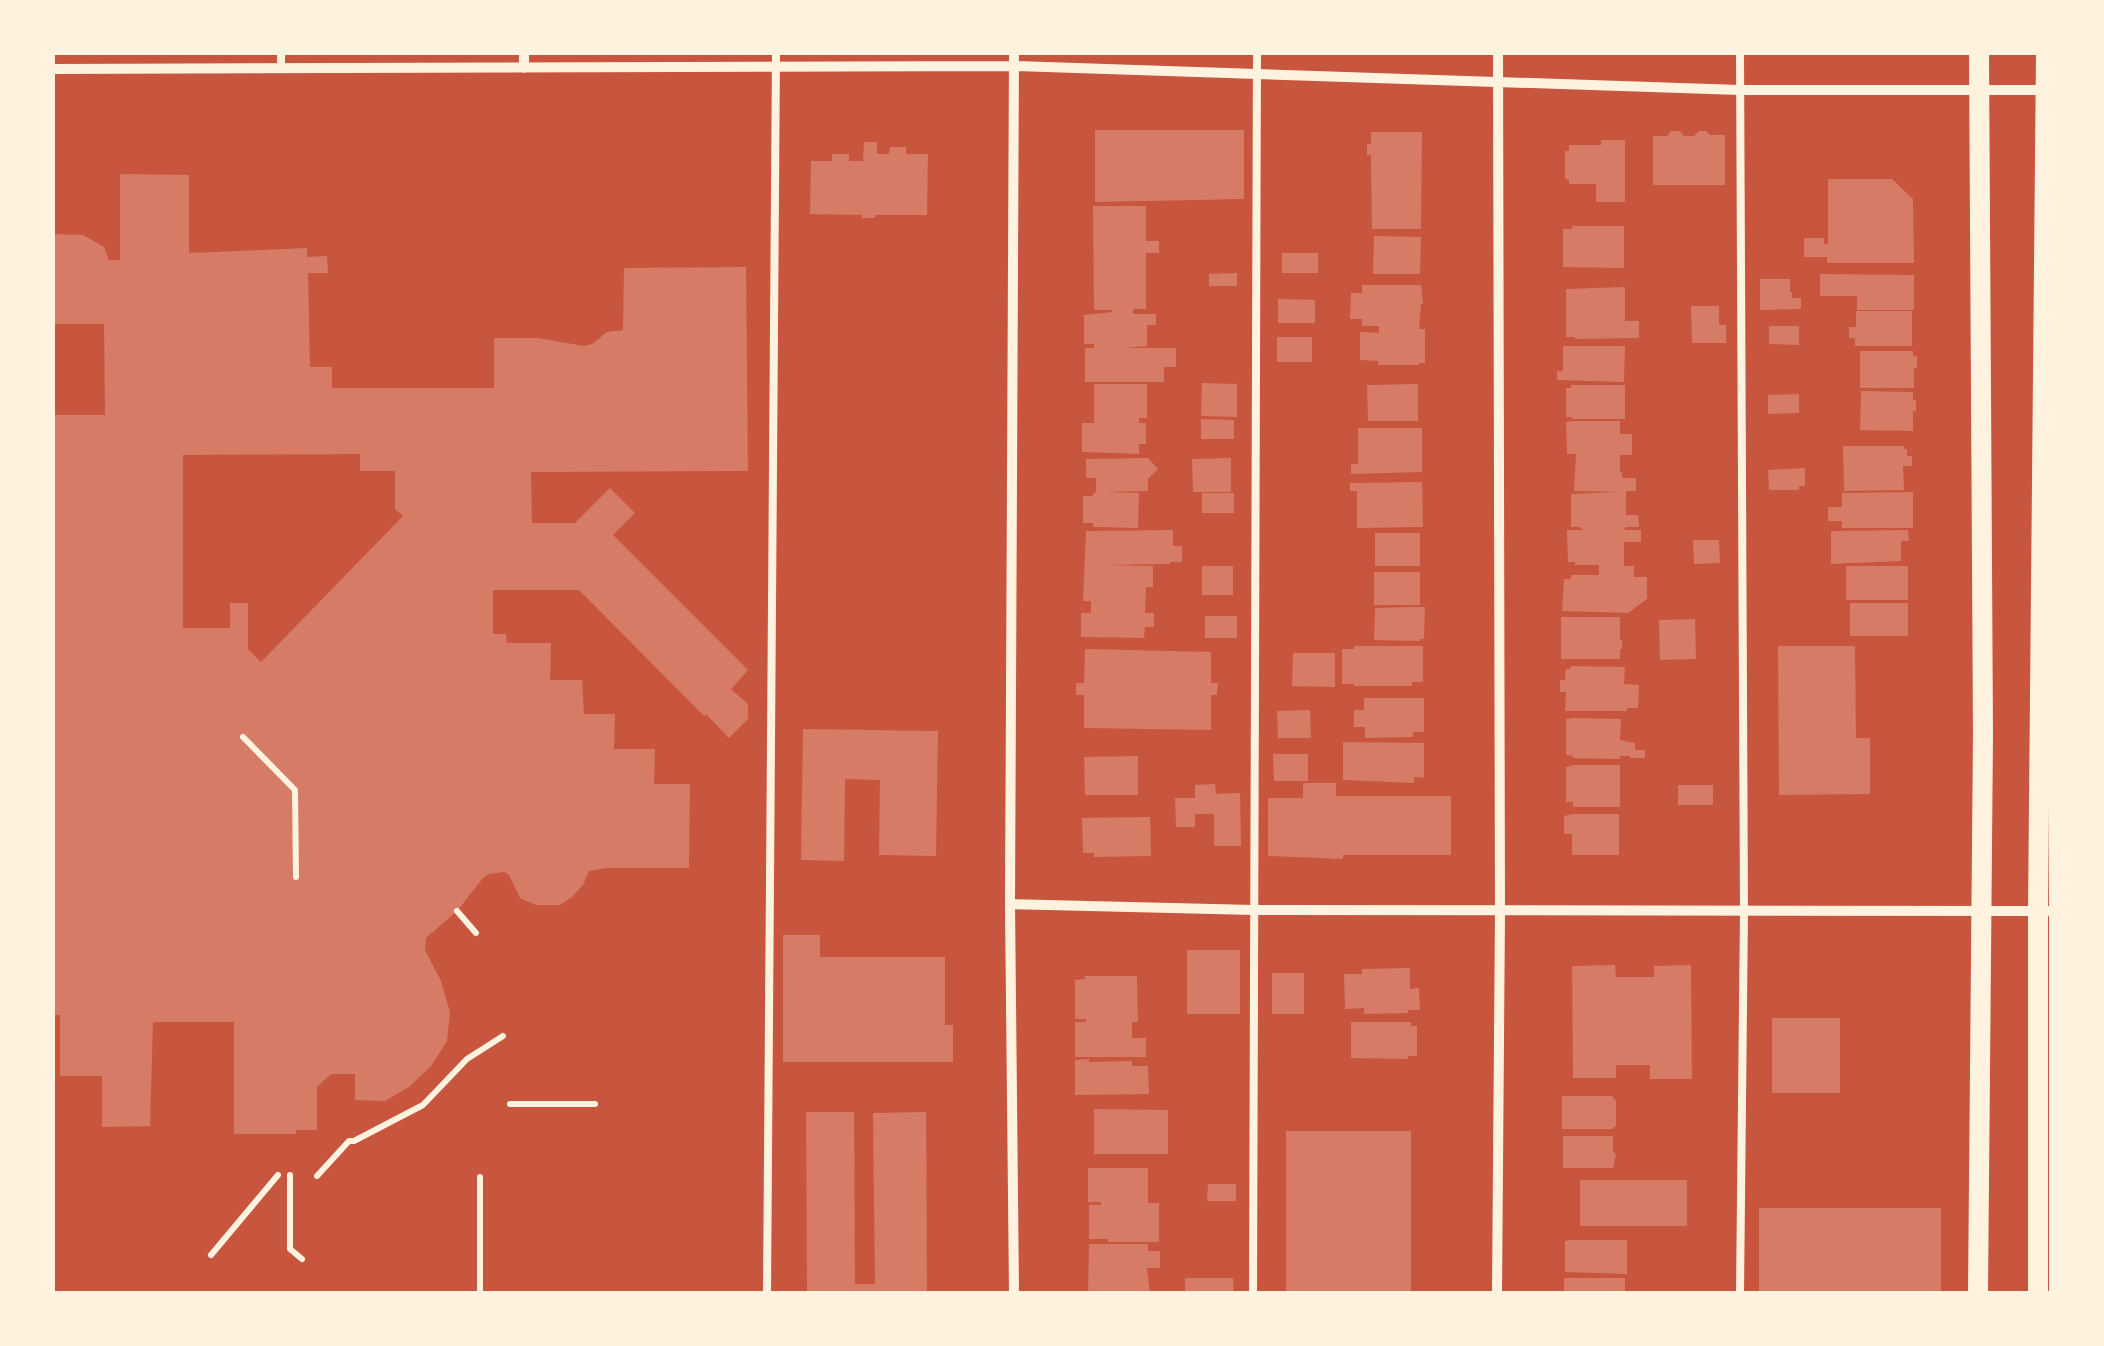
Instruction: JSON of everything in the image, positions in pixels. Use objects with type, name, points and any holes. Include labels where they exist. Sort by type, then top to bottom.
[{"type":"main road","points":[[1978,1294],[1983,734],[1979,52]]},
{"type":"main road","points":[[2038,1294],[2045,911],[2049,90],[2046,52]]},
{"type":"street","points":[[524,52],[524,68]]},
{"type":"street","points":[[1014,52],[1010,904],[1014,1294]]},
{"type":"street","points":[[1497,1294],[1498,52]]},
{"type":"street","points":[[52,70],[1014,66],[1740,90],[2049,90]]},
{"type":"street","points":[[1010,904],[1500,912],[2045,911]]},
{"type":"lane","points":[[281,52],[281,68]]},
{"type":"lane","points":[[767,1294],[776,52]]},
{"type":"lane","points":[[1253,1294],[1257,52]]},
{"type":"lane","points":[[1740,52],[1744,911],[1740,1294]]},
{"type":"path","points":[[243,737],[296,790],[296,878]]},
{"type":"path","points":[[457,911],[476,933]]},
{"type":"path","points":[[317,1176],[349,1142],[423,1106],[467,1060],[502,1036]]},
{"type":"path","points":[[510,1104],[595,1104]]},
{"type":"path","points":[[211,1255],[278,1175]]},
{"type":"path","points":[[290,1175],[290,1249],[302,1259]]},
{"type":"path","points":[[480,1178],[480,1294]]},
{"type":"building","points":[[1095,130],[1244,130],[1244,199],[1095,202]]},
{"type":"building","points":[[1671,131],[1680,131],[1684,136],[1694,136],[1699,131],[1725,135],[1725,185],[1653,185],[1653,136],[1667,136]]},
{"type":"building","points":[[1371,132],[1422,132],[1421,229],[1372,229],[1371,155],[1367,155]]},
{"type":"building","points":[[1601,140],[1625,140],[1625,202],[1596,202],[1596,184],[1569,184],[1569,179],[1565,179],[1565,151],[1569,151],[1569,145],[1601,145]]},
{"type":"building","points":[[864,142],[877,142],[877,154],[889,154],[890,147],[906,147],[906,154],[928,154],[927,215],[862,218],[810,214],[811,161],[832,161],[832,154],[849,154],[849,161],[863,161]]},
{"type":"building","points":[[120,174],[189,175],[189,253],[307,248],[307,257],[327,256],[328,273],[308,273],[310,367],[332,367],[332,388],[494,388],[494,338],[538,338],[584,346],[607,332],[623,330],[624,268],[746,267],[748,471],[531,472],[532,523],[575,523],[610,488],[635,513],[613,535],[748,670],[731,689],[748,704],[748,719],[729,738],[579,590],[493,590],[493,634],[506,634],[507,643],[551,643],[550,680],[582,680],[584,714],[615,714],[614,749],[655,749],[654,784],[690,784],[689,868],[589,871],[583,885],[560,905],[536,905],[520,898],[504,872],[483,878],[457,911],[426,938],[425,950],[441,981],[450,1012],[447,1041],[431,1066],[409,1087],[385,1101],[355,1100],[355,1074],[331,1074],[317,1087],[317,1130],[234,1134],[234,1022],[153,1022],[150,1126],[102,1127],[102,1076],[60,1076],[60,1015],[52,1015],[52,415],[105,415],[104,324],[52,324],[52,234],[83,235],[104,247],[109,260],[120,260]],"holes":[[[360,454],[360,471],[395,471],[395,509],[403,516],[261,662],[248,649],[248,603],[230,603],[230,628],[183,628],[183,455]]]},
{"type":"building","points":[[1828,179],[1892,179],[1913,199],[1914,263],[1827,263],[1827,257],[1804,257],[1804,238],[1824,238],[1824,244],[1828,244]]},
{"type":"building","points":[[1093,206],[1146,206],[1146,241],[1159,241],[1159,253],[1146,253],[1146,309],[1133,309],[1133,314],[1156,314],[1156,325],[1147,325],[1147,346],[1127,348],[1176,348],[1176,367],[1164,367],[1164,382],[1085,382],[1085,348],[1094,348],[1094,344],[1084,344],[1084,315],[1112,312],[1094,310]]},
{"type":"building","points":[[1624,226],[1624,268],[1563,267],[1563,229]]},
{"type":"building","points":[[1374,236],[1421,237],[1420,274],[1373,274]]},
{"type":"building","points":[[1282,253],[1318,253],[1318,273],[1282,273]]},
{"type":"building","points":[[1237,273],[1237,286],[1209,286],[1209,274]]},
{"type":"building","points":[[1820,274],[1914,275],[1914,310],[1857,310],[1857,296],[1820,296]]},
{"type":"building","points":[[1760,279],[1790,279],[1792,298],[1801,298],[1801,309],[1760,310]]},
{"type":"building","points":[[1362,285],[1421,285],[1419,329],[1425,329],[1425,363],[1378,365],[1378,361],[1360,360],[1360,332],[1379,333],[1379,326],[1362,326],[1362,319],[1350,319],[1351,293],[1362,293]]},
{"type":"building","points":[[1625,287],[1625,321],[1639,321],[1639,338],[1566,337],[1566,289]]},
{"type":"building","points":[[1278,299],[1315,300],[1315,323],[1278,323]]},
{"type":"building","points":[[1691,306],[1719,306],[1719,325],[1726,325],[1726,343],[1692,343]]},
{"type":"building","points":[[1856,311],[1912,311],[1912,346],[1855,346],[1855,338],[1849,338],[1849,327],[1856,327]]},
{"type":"building","points":[[1769,326],[1799,326],[1799,345],[1769,344]]},
{"type":"building","points":[[1277,337],[1312,337],[1312,362],[1277,362]]},
{"type":"building","points":[[1563,346],[1625,346],[1624,382],[1557,380],[1557,371],[1563,371]]},
{"type":"building","points":[[1860,351],[1913,351],[1913,356],[1917,356],[1914,388],[1860,388]]},
{"type":"building","points":[[1202,383],[1237,384],[1237,417],[1201,416]]},
{"type":"building","points":[[1094,384],[1147,384],[1147,418],[1139,418],[1139,423],[1146,423],[1146,444],[1139,444],[1139,454],[1082,452],[1082,423],[1094,423]]},
{"type":"building","points":[[1418,384],[1418,421],[1368,421],[1367,385]]},
{"type":"building","points":[[1625,385],[1625,419],[1566,417],[1566,388]]},
{"type":"building","points":[[1861,391],[1913,392],[1913,431],[1860,430]]},
{"type":"building","points":[[1799,394],[1799,413],[1768,414],[1768,395]]},
{"type":"building","points":[[1201,419],[1234,420],[1234,439],[1201,439]]},
{"type":"building","points":[[1620,421],[1620,434],[1632,434],[1632,455],[1620,455],[1620,472],[1622,478],[1636,478],[1636,491],[1626,491],[1626,515],[1638,515],[1639,527],[1624,530],[1641,530],[1641,542],[1624,542],[1624,566],[1634,566],[1634,577],[1647,577],[1647,599],[1628,613],[1562,611],[1564,579],[1571,579],[1571,575],[1599,575],[1599,565],[1568,562],[1567,530],[1584,530],[1571,527],[1571,494],[1619,492],[1574,491],[1576,454],[1567,454],[1566,422]]},
{"type":"building","points":[[1358,428],[1422,428],[1422,472],[1351,474],[1351,464],[1358,464]]},
{"type":"building","points":[[1843,446],[1904,446],[1907,456],[1912,456],[1912,466],[1903,466],[1904,490],[1844,491]]},
{"type":"building","points":[[1148,458],[1158,469],[1148,479],[1148,491],[1104,492],[1139,493],[1138,528],[1093,527],[1093,523],[1083,523],[1083,496],[1096,493],[1096,478],[1086,478],[1086,459]]},
{"type":"building","points":[[1231,458],[1231,492],[1193,492],[1192,459]]},
{"type":"building","points":[[1805,468],[1805,486],[1799,486],[1799,490],[1769,490],[1768,470]]},
{"type":"building","points":[[1422,482],[1423,527],[1357,528],[1357,491],[1350,491],[1350,483]]},
{"type":"building","points":[[1913,492],[1913,528],[1842,528],[1842,521],[1828,521],[1828,507],[1842,507],[1842,493]]},
{"type":"building","points":[[1202,493],[1234,493],[1234,513],[1202,513]]},
{"type":"building","points":[[1173,530],[1173,546],[1182,546],[1182,562],[1105,565],[1153,566],[1153,587],[1146,587],[1145,613],[1154,613],[1154,627],[1145,627],[1144,638],[1081,637],[1081,613],[1091,613],[1091,601],[1083,601],[1086,531]]},
{"type":"building","points":[[1908,530],[1909,541],[1901,541],[1901,561],[1831,564],[1831,531]]},
{"type":"building","points":[[1375,533],[1420,533],[1420,566],[1375,566]]},
{"type":"building","points":[[1693,540],[1719,540],[1720,563],[1694,564]]},
{"type":"building","points":[[1202,566],[1233,566],[1233,595],[1202,595]]},
{"type":"building","points":[[1846,566],[1908,566],[1908,600],[1846,600]]},
{"type":"building","points":[[1374,572],[1420,572],[1420,605],[1374,605]]},
{"type":"building","points":[[1850,603],[1908,603],[1908,636],[1850,636]]},
{"type":"building","points":[[1425,607],[1424,639],[1374,640],[1375,608]]},
{"type":"building","points":[[1205,616],[1237,616],[1237,638],[1205,638]]},
{"type":"building","points":[[1561,617],[1620,617],[1620,659],[1561,659]]},
{"type":"building","points":[[1695,619],[1696,659],[1660,660],[1659,620]]},
{"type":"building","points":[[1423,646],[1423,682],[1412,682],[1412,686],[1342,684],[1342,649]]},
{"type":"building","points":[[1778,646],[1855,646],[1856,738],[1870,738],[1870,794],[1779,795]]},
{"type":"building","points":[[1085,649],[1211,652],[1211,683],[1218,683],[1217,695],[1211,695],[1211,730],[1084,728],[1084,695],[1076,695],[1076,683],[1084,683]]},
{"type":"building","points":[[1293,653],[1335,653],[1335,687],[1292,686]]},
{"type":"building","points":[[1625,667],[1624,684],[1639,685],[1638,708],[1565,711],[1566,692],[1560,692],[1560,680],[1565,680],[1566,669]]},
{"type":"building","points":[[1364,698],[1424,698],[1424,732],[1413,732],[1413,737],[1365,738],[1365,727],[1354,727],[1354,710],[1364,710]]},
{"type":"building","points":[[1310,710],[1311,738],[1278,738],[1277,711]]},
{"type":"building","points":[[1566,719],[1621,719],[1620,740],[1635,743],[1635,750],[1645,750],[1645,758],[1566,755]]},
{"type":"building","points":[[803,729],[938,731],[936,856],[879,855],[880,780],[845,779],[844,861],[801,860]]},
{"type":"building","points":[[1343,742],[1424,743],[1424,778],[1414,777],[1414,783],[1343,780]]},
{"type":"building","points":[[1273,754],[1308,754],[1308,781],[1274,781]]},
{"type":"building","points":[[1138,756],[1138,795],[1085,795],[1084,757]]},
{"type":"building","points":[[1620,765],[1620,807],[1573,807],[1573,802],[1566,802],[1566,767]]},
{"type":"building","points":[[1303,783],[1336,783],[1336,796],[1451,796],[1451,855],[1343,855],[1343,859],[1268,856],[1268,798],[1303,798]]},
{"type":"building","points":[[1215,784],[1216,794],[1240,793],[1241,846],[1214,846],[1214,814],[1195,814],[1195,827],[1176,827],[1175,798],[1195,798],[1195,785]]},
{"type":"building","points":[[1678,785],[1713,785],[1713,805],[1678,805]]},
{"type":"building","points":[[1619,814],[1619,855],[1572,855],[1572,834],[1564,834],[1564,816]]},
{"type":"building","points":[[1150,817],[1151,856],[1094,857],[1094,853],[1083,853],[1082,818]]},
{"type":"building","points":[[783,935],[820,935],[820,957],[945,957],[945,1025],[953,1025],[953,1062],[783,1062]]},
{"type":"building","points":[[1187,950],[1240,950],[1240,1014],[1187,1014]]},
{"type":"building","points":[[1615,965],[1616,977],[1654,977],[1654,966],[1691,965],[1692,1079],[1650,1079],[1650,1065],[1616,1065],[1616,1078],[1573,1078],[1572,966]]},
{"type":"building","points":[[1410,968],[1410,989],[1419,988],[1420,1010],[1364,1014],[1364,1008],[1345,1009],[1344,974],[1362,974],[1362,969]]},
{"type":"building","points":[[1272,973],[1304,973],[1304,1014],[1272,1014]]},
{"type":"building","points":[[1085,976],[1137,976],[1138,1022],[1132,1022],[1132,1038],[1146,1038],[1146,1057],[1075,1057],[1075,1022],[1086,1019],[1075,1019],[1075,980]]},
{"type":"building","points":[[1772,1018],[1840,1018],[1840,1093],[1772,1093]]},
{"type":"building","points":[[1351,1022],[1411,1022],[1411,1026],[1417,1026],[1417,1056],[1351,1058]]},
{"type":"building","points":[[1075,1060],[1132,1061],[1132,1066],[1148,1066],[1149,1094],[1075,1095]]},
{"type":"building","points":[[1562,1096],[1612,1096],[1616,1101],[1616,1126],[1562,1129]]},
{"type":"building","points":[[1094,1109],[1168,1110],[1168,1154],[1094,1154]]},
{"type":"building","points":[[806,1112],[854,1112],[855,1284],[875,1284],[873,1113],[926,1112],[927,1294],[807,1294]]},
{"type":"building","points":[[1286,1131],[1411,1131],[1411,1294],[1286,1294]]},
{"type":"building","points":[[1563,1136],[1613,1136],[1613,1168],[1563,1168]]},
{"type":"building","points":[[1088,1168],[1148,1168],[1148,1203],[1159,1203],[1159,1242],[1089,1239],[1089,1205],[1101,1202],[1088,1202]]},
{"type":"building","points":[[1580,1180],[1687,1180],[1687,1226],[1580,1226]]},
{"type":"building","points":[[1208,1184],[1236,1184],[1236,1201],[1207,1201]]},
{"type":"building","points":[[1759,1208],[1941,1208],[1941,1294],[1759,1294]]},
{"type":"building","points":[[1627,1240],[1627,1274],[1565,1272],[1565,1241]]},
{"type":"building","points":[[1089,1244],[1148,1244],[1148,1251],[1160,1251],[1160,1268],[1147,1268],[1150,1294],[1088,1294]]},
{"type":"building","points":[[1185,1278],[1233,1278],[1234,1294],[1185,1294]]},
{"type":"building","points":[[1564,1278],[1625,1278],[1625,1294],[1564,1294]]}]
